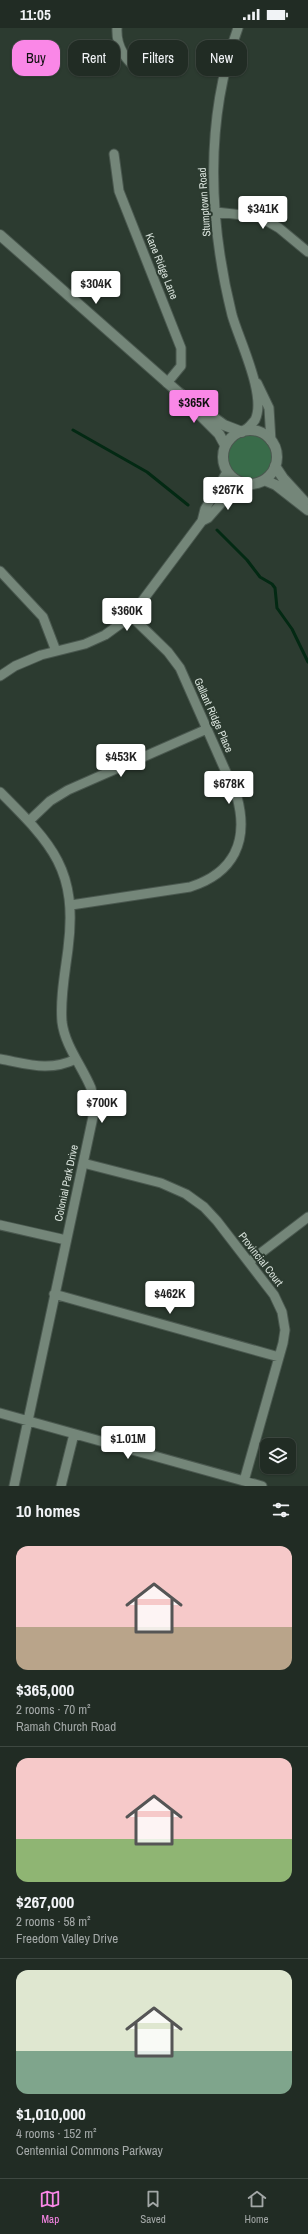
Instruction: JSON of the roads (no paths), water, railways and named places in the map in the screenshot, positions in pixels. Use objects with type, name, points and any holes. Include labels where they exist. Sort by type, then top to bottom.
[{"type":"main road","points":[[0,235],[178,392],[224,425],[243,432],[258,432],[271,441],[275,449],[275,466],[283,478],[308,506]]},
{"type":"main road","points":[[178,392],[219,434],[225,445]]},
{"type":"main road","points":[[243,432],[233,436],[225,445],[223,457],[227,472],[240,482],[253,484],[264,480],[275,466]]},
{"type":"main road","points":[[264,480],[276,485],[308,510]]},
{"type":"street","points":[[117,28],[121,51],[128,62]]},
{"type":"street","name":"Stumptown Road","points":[[238,28],[219,101],[213,172],[216,212],[227,293],[239,339],[251,373],[257,397],[255,420],[243,432]]},
{"type":"street","name":"Kane Ridge Lane","points":[[114,154],[119,191],[181,348],[181,366],[167,383]]},
{"type":"street","points":[[216,212],[260,217],[279,228],[308,252]]},
{"type":"street","name":"Stumptown Road","points":[[251,373],[270,408],[271,441]]},
{"type":"street","points":[[0,676],[15,666],[56,651],[85,644],[105,635],[131,616],[202,521],[205,509],[227,472]]},
{"type":"street","points":[[202,521],[208,518],[240,482]]},
{"type":"street","points":[[2,577],[43,617],[56,651]]},
{"type":"street","name":"Gallant Ridge Place","points":[[71,905],[190,887],[205,882],[229,863],[241,834],[242,816],[238,797],[180,668],[168,652],[131,616]]},
{"type":"street","points":[[29,821],[50,801],[68,790],[207,729]]},
{"type":"street","name":"Colonial Park Drive","points":[[0,792],[29,821],[47,842],[58,861],[66,880],[71,905],[70,931],[62,1004],[62,1022],[66,1038],[91,1089],[94,1112],[26,1421],[14,1486]]},
{"type":"street","points":[[0,1059],[43,1067],[54,1067],[76,1059]]},
{"type":"street","name":"Provincial Court","points":[[83,1163],[161,1183],[186,1194],[217,1221],[274,1295],[282,1312],[284,1330],[279,1357],[244,1481]]},
{"type":"street","points":[[249,1262],[308,1217]]},
{"type":"street","points":[[0,1225],[66,1240]]},
{"type":"street","points":[[54,1294],[279,1357]]},
{"type":"street","points":[[0,1413],[262,1486]]},
{"type":"street","points":[[61,1486],[74,1434]]},
{"type":"waterway","points":[[73,430],[147,472],[188,505]]},
{"type":"waterway","points":[[217,530],[247,560],[260,577],[272,584],[275,588],[277,608],[292,629],[308,662]]}]
